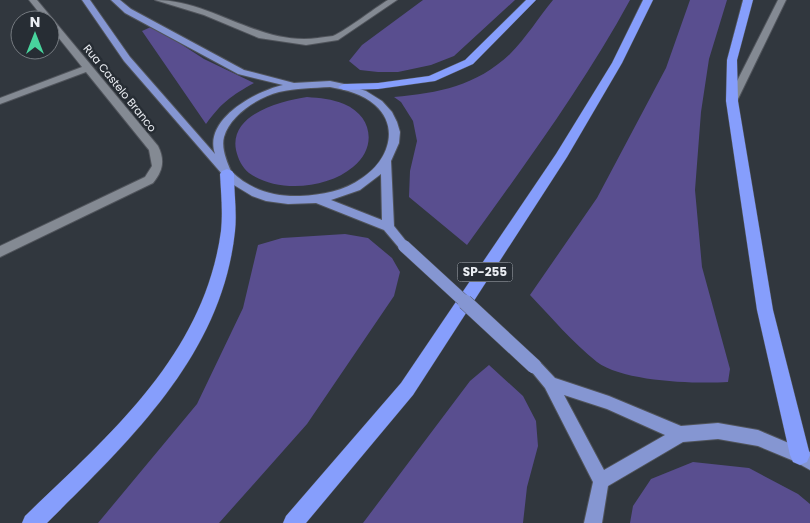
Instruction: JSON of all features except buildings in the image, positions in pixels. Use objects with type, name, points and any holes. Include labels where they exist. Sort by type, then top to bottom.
[{"type":"highway","points":[[344,87],[378,86],[431,79],[469,62],[531,0]]},
{"type":"highway","name":"SP-255","points":[[293,523],[407,389],[561,157],[616,63],[648,0]]},
{"type":"highway","points":[[748,0],[732,60],[732,101],[766,310],[805,459]]},
{"type":"highway","points":[[32,523],[131,425],[165,383],[193,341],[212,296],[222,262],[228,229],[227,174]]},
{"type":"main road","points":[[86,0],[127,59],[227,174],[256,193],[280,200],[318,199],[355,187],[374,176],[386,162],[395,143],[394,124],[384,108],[372,99],[344,87],[330,84],[288,86],[262,94],[240,108],[225,125],[217,144],[227,174]]},
{"type":"main road","points":[[115,0],[128,11],[241,72],[266,80],[297,86]]},
{"type":"main road","points":[[386,162],[388,227]]},
{"type":"main road","points":[[318,199],[388,227],[404,246],[550,383],[601,481],[593,523]]},
{"type":"main road","points":[[550,383],[609,403],[681,434]]},
{"type":"main road","points":[[601,481],[681,434],[718,431],[750,437],[805,459]]},
{"type":"street","name":"Rua Castelo Branco","points":[[33,0],[41,10]]},
{"type":"street","points":[[159,0],[207,13],[262,36],[306,42],[335,38],[394,0]]},
{"type":"street","points":[[732,101],[782,0]]},
{"type":"street","name":"Rua Castelo Branco","points":[[0,252],[149,180],[156,174],[158,159],[154,149],[60,35]]},
{"type":"street","points":[[0,101],[87,68]]},
{"type":"shaded area","points":[[423,0],[515,0],[454,56],[431,65],[398,72],[378,72],[360,70],[349,61],[362,45]]},
{"type":"shaded area","points":[[553,0],[630,0],[573,94],[467,245],[409,197],[410,171],[417,141],[413,121],[401,102],[394,97],[442,90],[470,81],[484,74],[516,48]]},
{"type":"shaded area","points":[[690,0],[727,0],[709,59],[701,112],[695,190],[702,267],[730,369],[728,382],[698,383],[642,378],[609,369],[579,347],[530,295],[597,198],[666,68]]},
{"type":"shaded area","points":[[153,26],[204,59],[254,83],[227,100],[206,124],[142,31]]},
{"type":"shaded area","points":[[307,97],[339,102],[354,109],[361,116],[366,124],[368,142],[366,151],[361,159],[353,167],[330,180],[302,186],[273,184],[249,173],[241,163],[236,150],[236,138],[240,127],[249,118],[271,106]]},
{"type":"shaded area","points":[[345,234],[368,238],[392,258],[400,272],[394,296],[307,424],[219,523],[98,523],[197,404],[243,308],[258,245],[282,238]]},
{"type":"shaded area","points":[[489,365],[523,396],[536,421],[538,446],[527,487],[523,523],[363,523],[470,381]]},
{"type":"shaded area","points":[[693,462],[749,468],[798,494],[810,504],[810,523],[630,523],[633,506],[651,479]]}]
